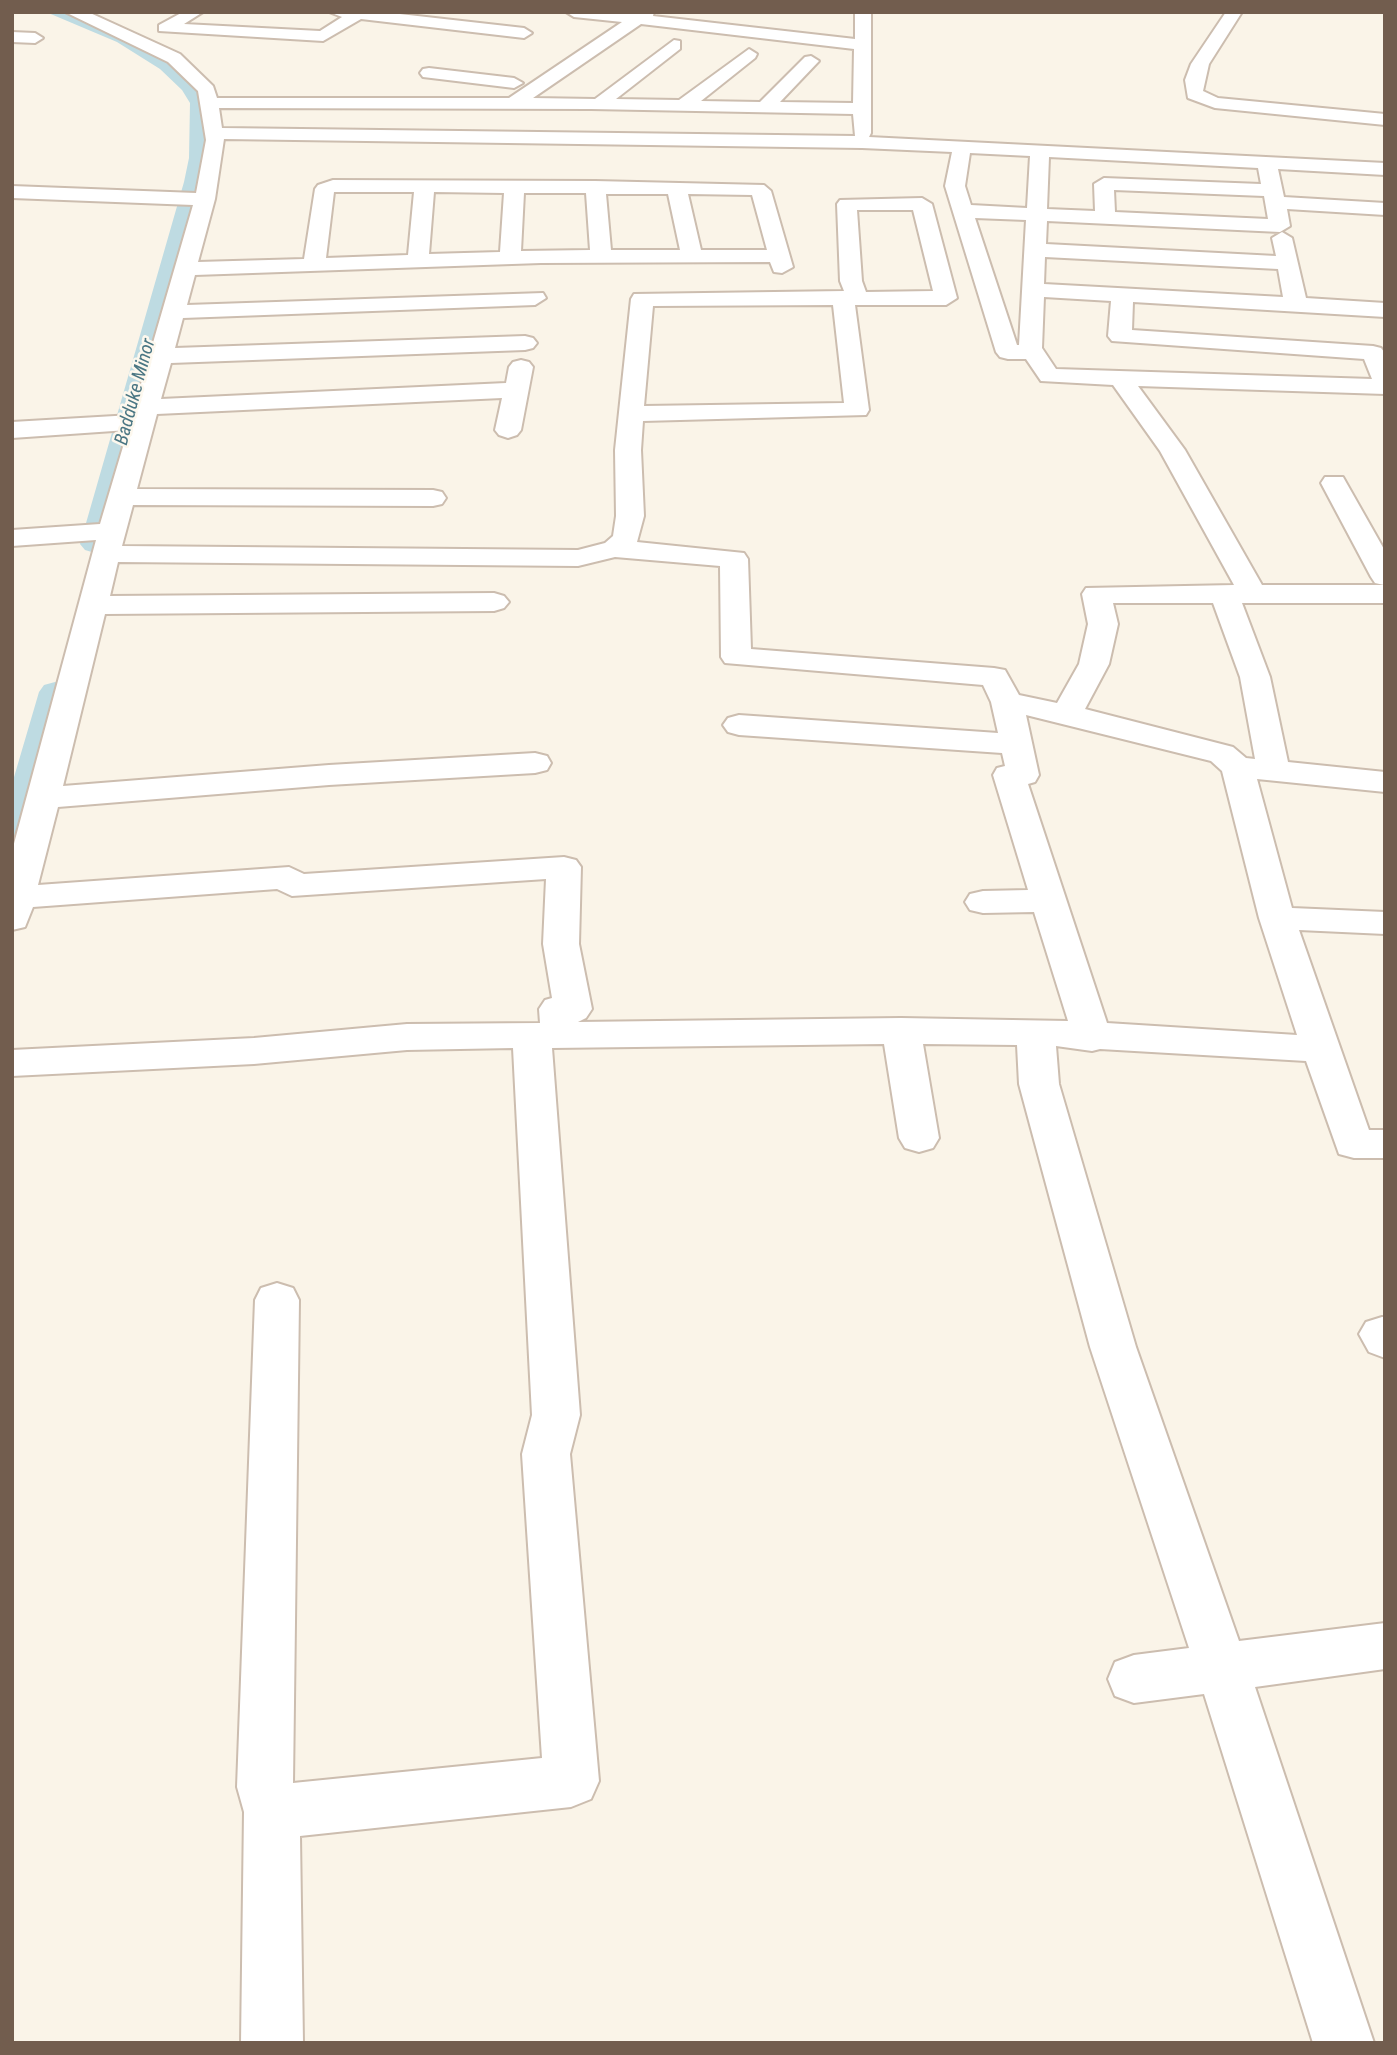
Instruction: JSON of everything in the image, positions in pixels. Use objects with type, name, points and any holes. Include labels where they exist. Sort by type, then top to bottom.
[{"type":"street","points":[[164,28],[195,12]]},
{"type":"street","points":[[337,12],[524,33]]},
{"type":"street","points":[[414,39],[458,12]]},
{"type":"street","points":[[574,12],[646,18],[862,45]]},
{"type":"street","points":[[1234,12],[1200,64],[1194,79],[1194,93],[1215,103],[1385,120]]},
{"type":"street","points":[[96,17],[164,28],[323,36],[357,15]]},
{"type":"street","points":[[96,17],[174,58],[207,90],[213,133],[204,199],[109,542],[15,908],[289,878],[292,885],[564,867],[561,944],[573,1009],[558,1009],[546,1035],[556,1415],[546,1454],[571,1781],[272,1812]]},
{"type":"street","points":[[241,32],[270,17]]},
{"type":"street","points":[[858,17],[862,45],[856,66],[862,108],[862,142]]},
{"type":"street","points":[[209,103],[599,104],[680,46],[626,40],[646,18]]},
{"type":"street","points":[[513,104],[646,18]]},
{"type":"street","points":[[12,37],[35,38]]},
{"type":"street","points":[[683,106],[755,55],[724,51]]},
{"type":"street","points":[[765,107],[817,62],[786,58]]},
{"type":"street","points":[[429,73],[539,86]]},
{"type":"street","points":[[591,104],[862,108]]},
{"type":"street","points":[[213,133],[862,142],[1385,169]]},
{"type":"street","points":[[962,147],[955,186],[1007,352],[1030,352],[1041,151]]},
{"type":"street","points":[[1267,163],[1296,304]]},
{"type":"street","points":[[1105,217],[1104,184],[1274,196],[1385,209]]},
{"type":"street","points":[[186,269],[314,265],[541,257],[601,256],[692,256],[781,261],[761,191],[333,186],[325,189],[314,265]]},
{"type":"street","points":[[418,261],[425,186]]},
{"type":"street","points":[[510,258],[514,187]]},
{"type":"street","points":[[595,187],[601,256]]},
{"type":"street","points":[[677,188],[692,256]]},
{"type":"street","points":[[12,192],[204,199]]},
{"type":"street","points":[[615,549],[626,538],[630,516],[631,414],[642,299],[850,298],[946,298],[922,204],[847,204],[850,298],[857,410],[631,414]]},
{"type":"street","points":[[963,211],[1280,226]]},
{"type":"street","points":[[1035,250],[1287,263]]},
{"type":"street","points":[[508,430],[541,257]]},
{"type":"street","points":[[1034,290],[1385,310]]},
{"type":"street","points":[[1122,295],[1120,336],[1379,353],[1385,381]]},
{"type":"street","points":[[173,312],[534,298]]},
{"type":"street","points":[[160,356],[525,343]]},
{"type":"street","points":[[1030,348],[1049,376],[1385,387]]},
{"type":"street","points":[[1121,380],[1172,450],[1239,594],[1273,769]]},
{"type":"street","points":[[12,430],[114,424],[143,415],[516,390]]},
{"type":"street","points":[[1334,483],[1385,577]]},
{"type":"street","points":[[121,497],[433,498]]},
{"type":"street","points":[[12,538],[77,534],[109,542],[578,558],[615,549],[734,559],[736,657],[993,677],[1006,702],[1023,775],[1009,775],[1092,1038]]},
{"type":"street","points":[[1067,713],[1094,664],[1103,624],[1096,594],[1385,594]]},
{"type":"street","points":[[92,606],[495,602]]},
{"type":"street","points":[[1006,702],[1067,713],[1222,754],[1237,766],[1385,782]]},
{"type":"street","points":[[739,725],[1016,744]]},
{"type":"street","points":[[44,798],[329,775],[535,764]]},
{"type":"street","points":[[1237,766],[1277,918],[1354,1144],[1385,1144]]},
{"type":"street","points":[[983,902],[1049,901]]},
{"type":"street","points":[[1277,918],[1385,923]]},
{"type":"street","points":[[12,1063],[254,1051],[407,1037],[901,1031],[1036,1032],[1092,1038],[1322,1049]]},
{"type":"street","points":[[901,1031],[919,1138]]},
{"type":"street","points":[[1036,1032],[1039,1084],[1113,1347],[1222,1667],[1343,2043]]},
{"type":"street","points":[[272,2043],[272,1812],[265,1787],[277,1300]]},
{"type":"street","points":[[1385,1334],[1382,1334],[1385,1340]]},
{"type":"street","points":[[1134,1679],[1385,1646]]},
{"type":"waterway","name":"Badduke Minor","points":[[54,12],[123,38],[166,65],[190,87],[199,103],[199,158],[194,182],[95,544]]},
{"type":"waterway","name":"Badduke Minor","points":[[12,848],[55,692]]}]
